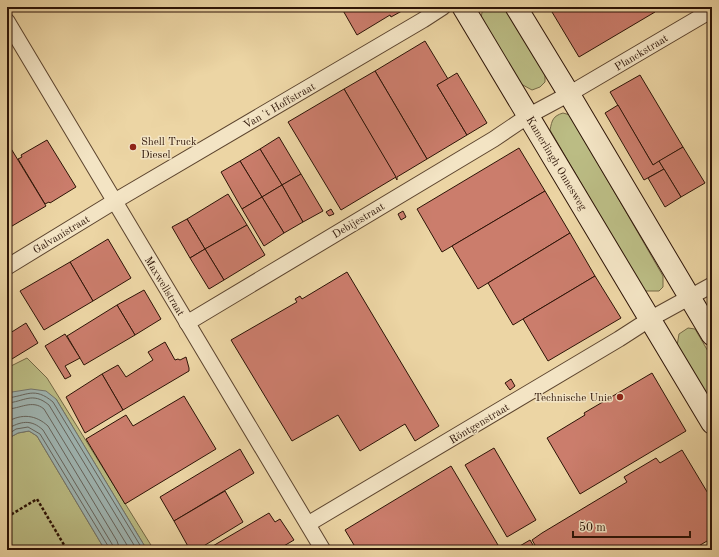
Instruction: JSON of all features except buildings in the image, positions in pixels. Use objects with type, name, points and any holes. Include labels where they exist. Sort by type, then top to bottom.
[{"type":"street","name":"Van 't Hoffstraat","points":[[115,201],[443,7]]},
{"type":"street","name":"Kamerlingh Onnesweg","points":[[463,7],[712,423]]},
{"type":"street","points":[[516,7],[712,335]]},
{"type":"street","name":"Planckstraat","points":[[528,116],[569,94],[712,10]]},
{"type":"street","name":"Maxwellstraat","points":[[7,21],[323,550]]},
{"type":"street","name":"Debijestraat","points":[[187,323],[494,139],[528,116]]},
{"type":"street","name":"Galvanistraat","points":[[7,267],[115,201]]},
{"type":"street","points":[[650,319],[712,285]]},
{"type":"street","name":"Röntgenstraat","points":[[308,524],[620,340],[650,319]]},
{"type":"path","points":[[7,517],[37,499],[68,550]]},
{"type":"green space","points":[[483,7],[505,7],[545,74],[545,82],[540,87],[532,90],[521,84],[481,18]]},
{"type":"green space","points":[[563,113],[570,115],[663,276],[663,287],[659,291],[644,291],[550,130],[554,119]]},
{"type":"green space","points":[[688,328],[695,329],[712,358],[712,405],[677,346],[679,334]]},
{"type":"green space","points":[[27,358],[47,378],[154,550],[147,550],[56,399],[7,395],[7,368]]},
{"type":"green space","points":[[29,431],[37,436],[105,550],[7,550],[7,439],[18,433]]},
{"type":"water","points":[[31,389],[46,391],[56,399],[147,550],[105,550],[37,436],[29,431],[18,433],[7,439],[7,395],[12,392]]},
{"type":"place","name":"Shell Truck Diesel","points":[[133,147]]},
{"type":"place","name":"Technische Unie","points":[[620,397]]}]
